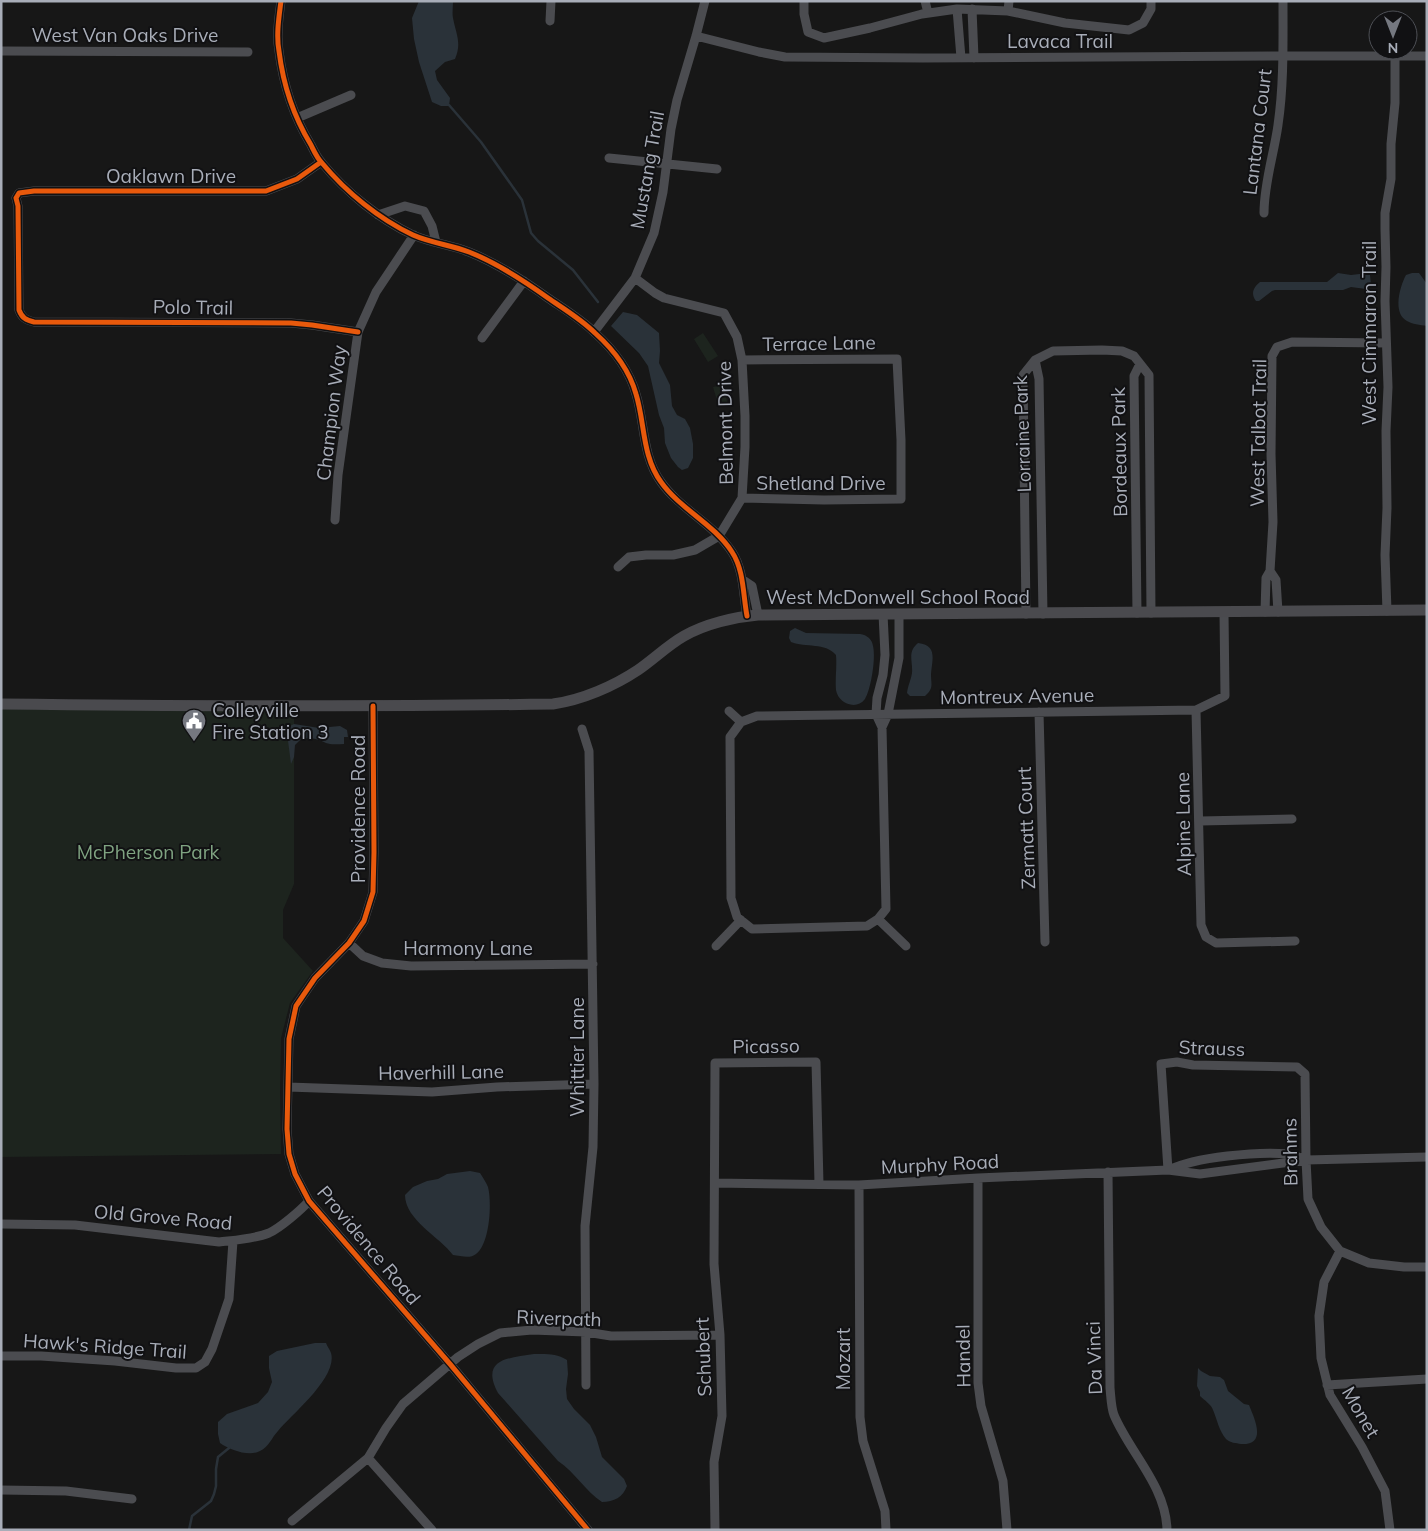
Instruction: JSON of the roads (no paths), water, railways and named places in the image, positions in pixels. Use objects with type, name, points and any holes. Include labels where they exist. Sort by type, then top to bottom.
[{"type":"main road","name":"West McDonwell School Road","points":[[1,704],[458,706],[553,704],[566,702],[611,685],[627,676],[685,635],[721,622],[752,616],[1427,610]]},
{"type":"street","points":[[282,1],[278,22],[278,50],[285,84],[297,118],[320,162],[347,189],[378,215],[414,235],[468,252],[524,281],[576,316],[614,352],[625,365],[632,380],[637,395],[648,455],[654,469],[661,482],[677,500],[719,536],[732,553],[743,580],[752,586],[752,616]]},
{"type":"street","points":[[550,21],[551,1]]},
{"type":"street","name":"Mustang Trail","points":[[594,332],[635,278],[654,233],[668,163],[671,129],[677,100],[705,1]]},
{"type":"street","points":[[804,1],[804,14],[808,32],[824,38],[928,13],[957,9],[1008,11],[1065,23],[1129,30],[1143,23],[1151,9],[1151,1]]},
{"type":"street","points":[[926,1],[928,13]]},
{"type":"street","points":[[1008,11],[1009,1]]},
{"type":"street","name":"Lantana Court","points":[[1264,213],[1264,199],[1278,125],[1281,94],[1283,1]]},
{"type":"street","points":[[957,9],[960,58]]},
{"type":"street","points":[[972,9],[974,58]]},
{"type":"street","name":"Lavaca Trail","points":[[696,36],[785,57],[1368,56]]},
{"type":"street","name":"West Van Oaks Drive","points":[[1,51],[248,52]]},
{"type":"street","name":"West Cimmaron Trail","points":[[1387,611],[1385,555],[1388,508],[1386,431],[1388,387],[1385,301],[1385,213],[1392,179],[1391,144],[1395,103],[1395,60]]},
{"type":"street","points":[[297,118],[351,95]]},
{"type":"street","points":[[609,158],[718,169]]},
{"type":"street","name":"Oaklawn Drive","points":[[27,320],[21,316],[19,310],[18,206],[16,198],[19,193],[34,191],[266,191],[297,180],[320,162]]},
{"type":"street","points":[[378,215],[405,206],[424,211],[432,226],[436,242]]},
{"type":"street","name":"Champion Way","points":[[335,520],[338,475],[358,332],[376,292],[414,235]]},
{"type":"street","name":"Belmont Drive","points":[[635,278],[664,298],[724,313],[737,337],[742,360],[745,416],[742,498],[719,536]]},
{"type":"street","points":[[482,338],[524,281]]},
{"type":"street","name":"Polo Trail","points":[[27,320],[34,322],[290,323],[358,332]]},
{"type":"street","name":"West Talbot Trail","points":[[1265,612],[1266,578],[1270,571],[1273,522],[1271,454],[1272,356],[1277,346],[1292,342],[1386,343]]},
{"type":"street","points":[[1035,360],[1053,351],[1102,350],[1122,351],[1134,356],[1140,364]]},
{"type":"street","name":"Terrace Lane","points":[[742,360],[897,359],[901,440]]},
{"type":"street","name":"Lorraine Park","points":[[1026,614],[1023,375],[1035,360]]},
{"type":"street","name":"Lorraine Park","points":[[1035,360],[1039,378],[1043,614]]},
{"type":"street","name":"Bordeaux Park","points":[[1137,613],[1134,376],[1140,364],[1149,375],[1152,613]]},
{"type":"street","name":"Shetland Drive","points":[[742,498],[901,499],[901,440]]},
{"type":"street","points":[[618,567],[629,557],[673,555],[695,550],[719,536]]},
{"type":"street","name":"West Talbot Trail","points":[[1270,571],[1276,580],[1278,612]]},
{"type":"street","points":[[1136,577],[1151,577]]},
{"type":"street","points":[[1026,580],[1042,580]]},
{"type":"street","name":"Montreux Avenue","points":[[741,722],[757,716],[1196,710],[1225,696],[1224,612]]},
{"type":"street","points":[[729,711],[741,722],[730,737],[731,898],[737,917],[752,929],[867,926],[878,919],[886,908],[882,727],[876,714],[885,655],[884,614]]},
{"type":"street","points":[[882,727],[888,714],[899,658],[899,615]]},
{"type":"street","name":"Providence Road","points":[[373,706],[373,892],[364,921],[349,944],[315,978],[296,1006],[289,1039],[287,1129],[289,1154],[295,1174],[309,1201],[450,1364],[588,1530]]},
{"type":"street","name":"Alpine Lane","points":[[1196,710],[1201,925],[1206,937],[1216,943],[1295,942]]},
{"type":"street","name":"Zermatt Court","points":[[1039,712],[1045,942]]},
{"type":"street","name":"Whittier Lane","points":[[582,729],[589,751],[594,1084],[593,1148],[585,1226],[586,1385]]},
{"type":"street","points":[[1200,821],[1292,819]]},
{"type":"street","points":[[878,919],[906,946]]},
{"type":"street","points":[[716,946],[741,920]]},
{"type":"street","name":"Harmony Lane","points":[[349,944],[363,956],[382,963],[411,966],[593,964]]},
{"type":"street","name":"Picasso","points":[[715,1183],[715,1063],[816,1062],[819,1184]]},
{"type":"street","name":"Strauss","points":[[1168,1170],[1161,1064],[1177,1062],[1194,1065],[1297,1068],[1305,1074]]},
{"type":"street","name":"Brahms","points":[[1305,1074],[1308,1199],[1321,1227],[1340,1251],[1369,1263],[1404,1267],[1427,1267]]},
{"type":"street","name":"Haverhill Lane","points":[[288,1087],[432,1092],[497,1087],[594,1084]]},
{"type":"street","name":"Murphy Road","points":[[1168,1170],[1179,1165],[1198,1161],[1244,1155],[1290,1154],[1306,1160]]},
{"type":"street","name":"Murphy Road","points":[[715,1183],[859,1185],[1168,1170],[1200,1174],[1306,1160],[1427,1157]]},
{"type":"street","name":"Da Vinci","points":[[1108,1172],[1110,1388],[1112,1405],[1114,1414],[1158,1493],[1167,1522],[1167,1530]]},
{"type":"street","name":"Handel","points":[[978,1178],[978,1383],[981,1406],[1003,1480],[1007,1530]]},
{"type":"street","name":"Schubert","points":[[715,1183],[714,1264],[720,1335],[722,1416],[714,1462],[715,1530]]},
{"type":"street","name":"Mozart","points":[[859,1185],[860,1417],[863,1441],[885,1511],[886,1530]]},
{"type":"street","name":"Old Grove Road","points":[[1,1224],[75,1225],[219,1242],[242,1240],[271,1232],[302,1209],[309,1201]]},
{"type":"street","name":"Hawk's Ridge Trail","points":[[1,1356],[41,1356],[115,1361],[176,1368],[196,1368],[205,1362],[212,1349],[229,1300],[232,1241]]},
{"type":"street","name":"Monet","points":[[1340,1251],[1324,1282],[1319,1316],[1321,1358],[1330,1395],[1362,1447],[1385,1491],[1390,1530]]},
{"type":"street","name":"Riverpath","points":[[292,1521],[368,1458],[403,1404],[450,1364],[478,1344],[500,1333],[532,1330],[586,1332],[611,1336],[720,1335]]},
{"type":"street","points":[[1327,1385],[1427,1379]]},
{"type":"street","points":[[368,1458],[432,1530]]},
{"type":"street","points":[[1,1490],[66,1491],[132,1499]]},
{"type":"waterway","points":[[449,105],[481,142],[522,200],[531,233],[573,270],[598,302]]},
{"type":"waterway","points":[[189,1530],[192,1516],[211,1501],[216,1486],[218,1457],[229,1448]]},
{"type":"place","name":"Colleyville Fire Station 3","points":[[194,742]]},
{"type":"park label","name":"McPherson Park","points":[[148,852]]}]
